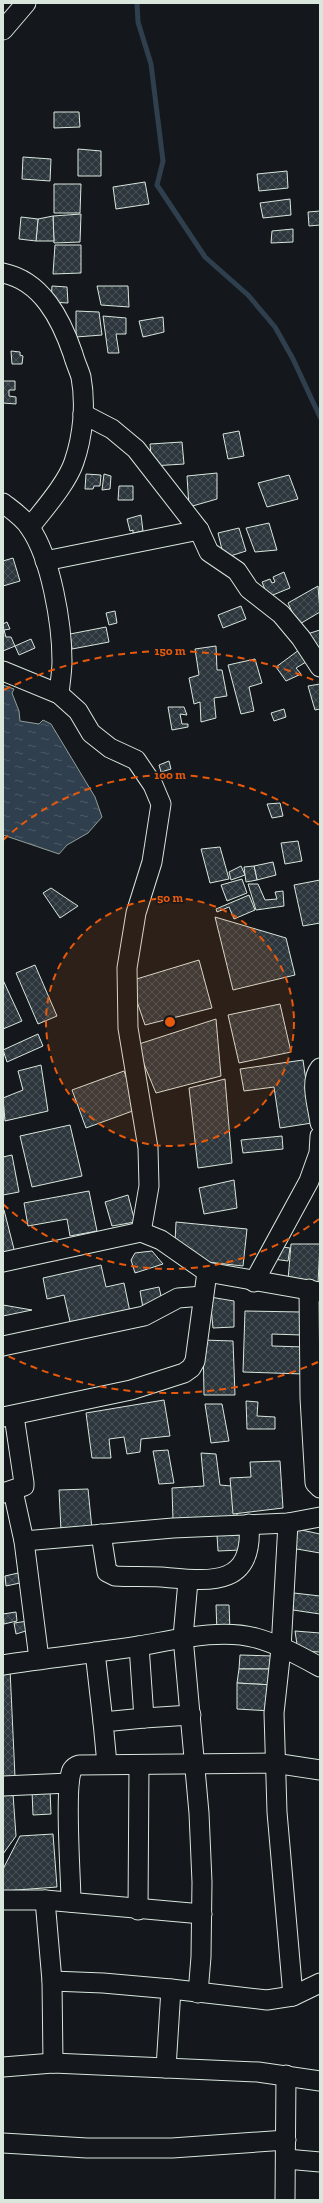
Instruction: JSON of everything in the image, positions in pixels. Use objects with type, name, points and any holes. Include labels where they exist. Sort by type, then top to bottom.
[{"type":"street","points":[[3,30],[26,3]]},
{"type":"street","points":[[3,273],[11,275],[32,286],[48,302],[67,337],[81,377],[83,414],[74,462],[53,498],[30,527]]},
{"type":"street","points":[[83,414],[112,429],[136,449],[200,530],[209,552],[237,571],[249,589],[281,614],[301,638],[320,667]]},
{"type":"street","points":[[3,503],[30,527],[42,550],[57,610],[61,639],[62,662],[59,694]]},
{"type":"street","points":[[45,561],[200,530]]},
{"type":"street","points":[[3,671],[59,694],[78,711],[92,733],[110,748],[136,760],[154,785],[161,804],[152,862],[136,913],[127,968],[128,1028],[148,1148],[149,1186],[141,1232]]},
{"type":"street","points":[[320,1068],[315,1075],[314,1083],[320,1123]]},
{"type":"street","points":[[254,1282],[309,1181],[319,1152],[320,1136]]},
{"type":"street","points":[[3,1262],[141,1232],[161,1240],[207,1272],[254,1282],[315,1290],[312,1425],[315,1483],[320,1488]]},
{"type":"street","points":[[39,1659],[24,1541],[8,1492],[24,1486],[24,1483],[8,1416],[106,1397],[162,1381],[192,1368],[196,1360],[207,1272]]},
{"type":"street","points":[[3,1346],[144,1316],[178,1298],[203,1296]]},
{"type":"street","points":[[24,1541],[173,1528],[288,1523],[320,1517]]},
{"type":"street","points":[[288,1523],[281,1648],[274,1713],[274,1763],[293,1996]]},
{"type":"street","points":[[101,1534],[107,1572],[115,1576],[155,1577],[188,1581],[219,1579],[236,1569],[245,1560],[250,1543],[249,1524]]},
{"type":"street","points":[[188,1581],[183,1637],[199,1813],[202,1914],[198,1993]]},
{"type":"street","points":[[3,1664],[139,1646],[183,1637],[234,1635],[256,1638],[297,1654],[320,1667]]},
{"type":"street","points":[[139,1646],[144,1718]]},
{"type":"street","points":[[95,1652],[107,1764]]},
{"type":"street","points":[[103,1722],[191,1715]]},
{"type":"street","points":[[71,1902],[70,1783],[71,1771],[79,1765],[274,1763],[320,1770]]},
{"type":"street","points":[[138,1910],[139,1765]]},
{"type":"street","points":[[3,1786],[70,1783]]},
{"type":"street","points":[[3,1900],[45,1900],[138,1910],[202,1914]]},
{"type":"street","points":[[45,1900],[52,1981],[53,2063]]},
{"type":"street","points":[[52,1981],[104,1983],[267,2000],[293,1996],[318,1988]]},
{"type":"street","points":[[166,2068],[171,1989]]},
{"type":"street","points":[[3,2067],[53,2063],[258,2072],[320,2081]]},
{"type":"street","points":[[285,2200],[286,2075]]},
{"type":"street","points":[[3,2142],[87,2148],[286,2150],[320,2162]]},
{"type":"water","points":[[3,685],[14,689],[12,693],[19,711],[20,721],[39,724],[43,720],[51,724],[95,797],[102,817],[88,833],[67,845],[59,854],[3,835]]},
{"type":"building","points":[[54,112],[79,112],[80,127],[54,128]]},
{"type":"building","points":[[78,149],[101,151],[101,176],[78,176]]},
{"type":"building","points":[[23,157],[51,159],[50,181],[22,179]]},
{"type":"building","points":[[287,171],[288,188],[259,191],[257,174]]},
{"type":"building","points":[[145,182],[149,204],[116,209],[113,187]]},
{"type":"building","points":[[54,184],[81,184],[80,213],[54,213]]},
{"type":"building","points":[[290,199],[291,215],[263,218],[260,203]]},
{"type":"building","points":[[320,211],[320,225],[309,226],[308,212]]},
{"type":"building","points":[[81,214],[80,242],[54,243],[53,216]]},
{"type":"building","points":[[53,216],[54,241],[36,241],[38,219]]},
{"type":"building","points":[[21,217],[38,219],[36,241],[19,239]]},
{"type":"building","points":[[293,229],[293,242],[271,243],[272,231]]},
{"type":"building","points":[[55,245],[81,245],[81,273],[53,274]]},
{"type":"building","points":[[52,286],[67,287],[68,303],[51,302]]},
{"type":"building","points":[[97,286],[128,286],[129,307],[101,305]]},
{"type":"building","points":[[76,311],[99,312],[102,335],[76,337]]},
{"type":"building","points":[[103,316],[126,318],[126,334],[116,334],[119,353],[108,353]]},
{"type":"building","points":[[163,317],[164,332],[143,337],[139,321]]},
{"type":"building","points":[[11,351],[20,352],[20,355],[23,356],[22,364],[12,364]]},
{"type":"building","points":[[3,381],[15,381],[15,390],[9,390],[9,396],[16,397],[16,404],[3,403]]},
{"type":"building","points":[[239,431],[244,456],[228,459],[223,434]]},
{"type":"building","points":[[182,442],[184,464],[152,466],[150,444]]},
{"type":"building","points":[[217,473],[217,499],[189,507],[187,476]]},
{"type":"building","points":[[86,474],[101,475],[100,486],[94,486],[93,489],[85,489]]},
{"type":"building","points":[[104,474],[111,476],[110,489],[102,490]]},
{"type":"building","points":[[289,475],[298,499],[267,507],[258,483]]},
{"type":"building","points":[[119,486],[133,486],[133,500],[118,500]]},
{"type":"building","points":[[141,515],[143,531],[133,533],[133,530],[130,531],[127,519]]},
{"type":"building","points":[[269,523],[277,550],[255,552],[246,528]]},
{"type":"building","points":[[239,528],[246,551],[224,558],[218,533]]},
{"type":"building","points":[[13,558],[20,581],[3,586],[3,561]]},
{"type":"building","points":[[284,572],[290,588],[268,597],[262,582],[270,579],[272,583],[275,582],[273,577]]},
{"type":"building","points":[[318,586],[320,612],[298,625],[288,603]]},
{"type":"building","points":[[241,606],[246,619],[223,628],[218,615]]},
{"type":"building","points":[[115,611],[117,623],[109,625],[106,613]]},
{"type":"building","points":[[7,622],[10,629],[4,630],[6,637],[11,637],[15,646],[3,651],[3,624]]},
{"type":"building","points":[[106,627],[109,642],[72,649],[70,634]]},
{"type":"building","points":[[320,630],[320,657],[307,634]]},
{"type":"building","points":[[31,639],[35,648],[19,655],[15,646]]},
{"type":"building","points":[[216,646],[217,670],[222,670],[227,696],[214,698],[216,718],[201,722],[200,702],[194,704],[189,678],[199,675],[195,649]]},
{"type":"building","points":[[303,647],[311,659],[296,668],[301,674],[286,681],[276,667]]},
{"type":"building","points":[[255,659],[262,683],[249,687],[254,711],[241,714],[228,665]]},
{"type":"building","points":[[320,684],[320,709],[315,710],[308,686]]},
{"type":"building","points":[[168,707],[184,707],[187,715],[180,714],[182,724],[188,724],[188,727],[172,730]]},
{"type":"building","points":[[284,709],[286,717],[274,721],[271,713]]},
{"type":"building","points":[[169,761],[171,769],[161,772],[159,765]]},
{"type":"building","points":[[280,803],[283,816],[272,818],[267,804]]},
{"type":"building","points":[[298,841],[302,861],[285,864],[281,843]]},
{"type":"building","points":[[220,847],[229,879],[210,883],[201,849]]},
{"type":"building","points":[[273,862],[276,875],[257,880],[254,866]]},
{"type":"building","points":[[241,866],[245,875],[231,880],[229,872]]},
{"type":"building","points":[[254,866],[257,880],[246,882],[244,867]]},
{"type":"building","points":[[242,879],[247,893],[227,901],[221,885]]},
{"type":"building","points":[[320,880],[320,923],[303,926],[294,885]]},
{"type":"building","points":[[248,884],[258,884],[265,900],[277,899],[275,892],[283,891],[284,906],[256,910]]},
{"type":"building","points":[[51,888],[78,906],[60,918],[43,893]]},
{"type":"building","points":[[249,895],[255,910],[234,919],[229,907],[217,912],[216,909]]},
{"type":"building","points":[[215,917],[286,938],[295,975],[233,990]]},
{"type":"building","points":[[199,960],[212,1008],[145,1025],[130,981]]},
{"type":"building","points":[[35,965],[57,1016],[38,1024],[16,973]]},
{"type":"building","points":[[3,980],[22,1021],[3,1029]]},
{"type":"building","points":[[280,1004],[291,1052],[239,1063],[228,1015]]},
{"type":"building","points":[[216,1019],[221,1076],[156,1093],[136,1045]]},
{"type":"building","points":[[38,1034],[43,1046],[7,1062],[3,1050]]},
{"type":"building","points":[[303,1060],[312,1123],[280,1128],[274,1087],[244,1091],[240,1069]]},
{"type":"building","points":[[41,1065],[48,1111],[5,1121],[3,1098],[23,1090],[18,1071]]},
{"type":"building","points":[[124,1071],[138,1109],[86,1128],[72,1090]]},
{"type":"building","points":[[225,1079],[232,1163],[198,1168],[189,1088]]},
{"type":"building","points":[[70,1125],[82,1176],[32,1187],[20,1136]]},
{"type":"building","points":[[282,1136],[283,1149],[243,1153],[241,1140]]},
{"type":"building","points":[[12,1155],[19,1192],[3,1195],[3,1157]]},
{"type":"building","points":[[234,1180],[237,1208],[204,1214],[199,1188]]},
{"type":"building","points":[[89,1191],[97,1231],[70,1236],[67,1219],[28,1226],[24,1203]]},
{"type":"building","points":[[128,1195],[135,1222],[112,1226],[105,1202]]},
{"type":"building","points":[[4,1210],[15,1253],[3,1256],[3,1211]]},
{"type":"building","points":[[176,1222],[247,1229],[243,1266],[207,1262],[175,1242]]},
{"type":"building","points":[[291,1244],[320,1244],[318,1284],[288,1280]]},
{"type":"building","points":[[275,1246],[290,1248],[288,1261],[273,1259]]},
{"type":"building","points":[[152,1251],[163,1264],[135,1273],[131,1260],[135,1253]]},
{"type":"building","points":[[101,1265],[106,1287],[124,1283],[130,1312],[71,1326],[64,1295],[47,1299],[43,1278]]},
{"type":"building","points":[[159,1287],[163,1305],[143,1308],[140,1291]]},
{"type":"building","points":[[210,1297],[234,1301],[234,1327],[213,1328]]},
{"type":"building","points":[[3,1305],[32,1310],[3,1316]]},
{"type":"building","points":[[245,1311],[301,1312],[301,1335],[272,1334],[272,1346],[304,1347],[303,1374],[243,1372]]},
{"type":"building","points":[[203,1340],[233,1341],[235,1395],[204,1395]]},
{"type":"building","points":[[164,1400],[170,1436],[141,1439],[140,1452],[127,1454],[124,1437],[109,1439],[111,1458],[92,1458],[86,1413]]},
{"type":"building","points":[[246,1401],[258,1402],[257,1416],[275,1417],[275,1429],[247,1429]]},
{"type":"building","points":[[205,1404],[222,1404],[229,1441],[211,1443]]},
{"type":"building","points":[[168,1450],[174,1483],[159,1484],[153,1451]]},
{"type":"building","points":[[201,1453],[216,1454],[220,1485],[231,1486],[238,1519],[173,1521],[172,1488],[204,1486]]},
{"type":"building","points":[[280,1461],[283,1508],[233,1514],[230,1478],[251,1477],[250,1462]]},
{"type":"building","points":[[88,1489],[92,1529],[61,1531],[59,1490]]},
{"type":"building","points":[[292,1528],[320,1534],[320,1553],[291,1548]]},
{"type":"building","points":[[217,1535],[241,1535],[241,1550],[218,1551]]},
{"type":"building","points":[[18,1573],[20,1583],[6,1586],[5,1576]]},
{"type":"building","points":[[294,1593],[320,1596],[320,1614],[293,1610]]},
{"type":"building","points":[[216,1605],[229,1605],[230,1631],[217,1632]]},
{"type":"building","points":[[16,1612],[17,1621],[4,1624],[3,1614]]},
{"type":"building","points":[[28,1621],[29,1630],[16,1634],[14,1623]]},
{"type":"building","points":[[295,1631],[320,1633],[320,1652],[298,1651]]},
{"type":"building","points":[[240,1655],[273,1656],[273,1669],[239,1669]]},
{"type":"building","points":[[10,1669],[15,1777],[3,1777],[3,1670]]},
{"type":"building","points":[[239,1669],[273,1669],[273,1685],[237,1683]]},
{"type":"building","points":[[237,1683],[273,1685],[271,1711],[237,1709]]},
{"type":"building","points":[[50,1790],[51,1814],[33,1815],[32,1791]]},
{"type":"building","points":[[13,1794],[16,1836],[3,1854],[3,1795]]},
{"type":"building","points":[[53,1834],[57,1887],[3,1891],[3,1869],[20,1836]]},
{"type":"waterway","points":[[137,3],[138,22],[151,64],[163,161],[157,185],[205,257],[248,295],[275,327],[293,359],[320,417]]}]
